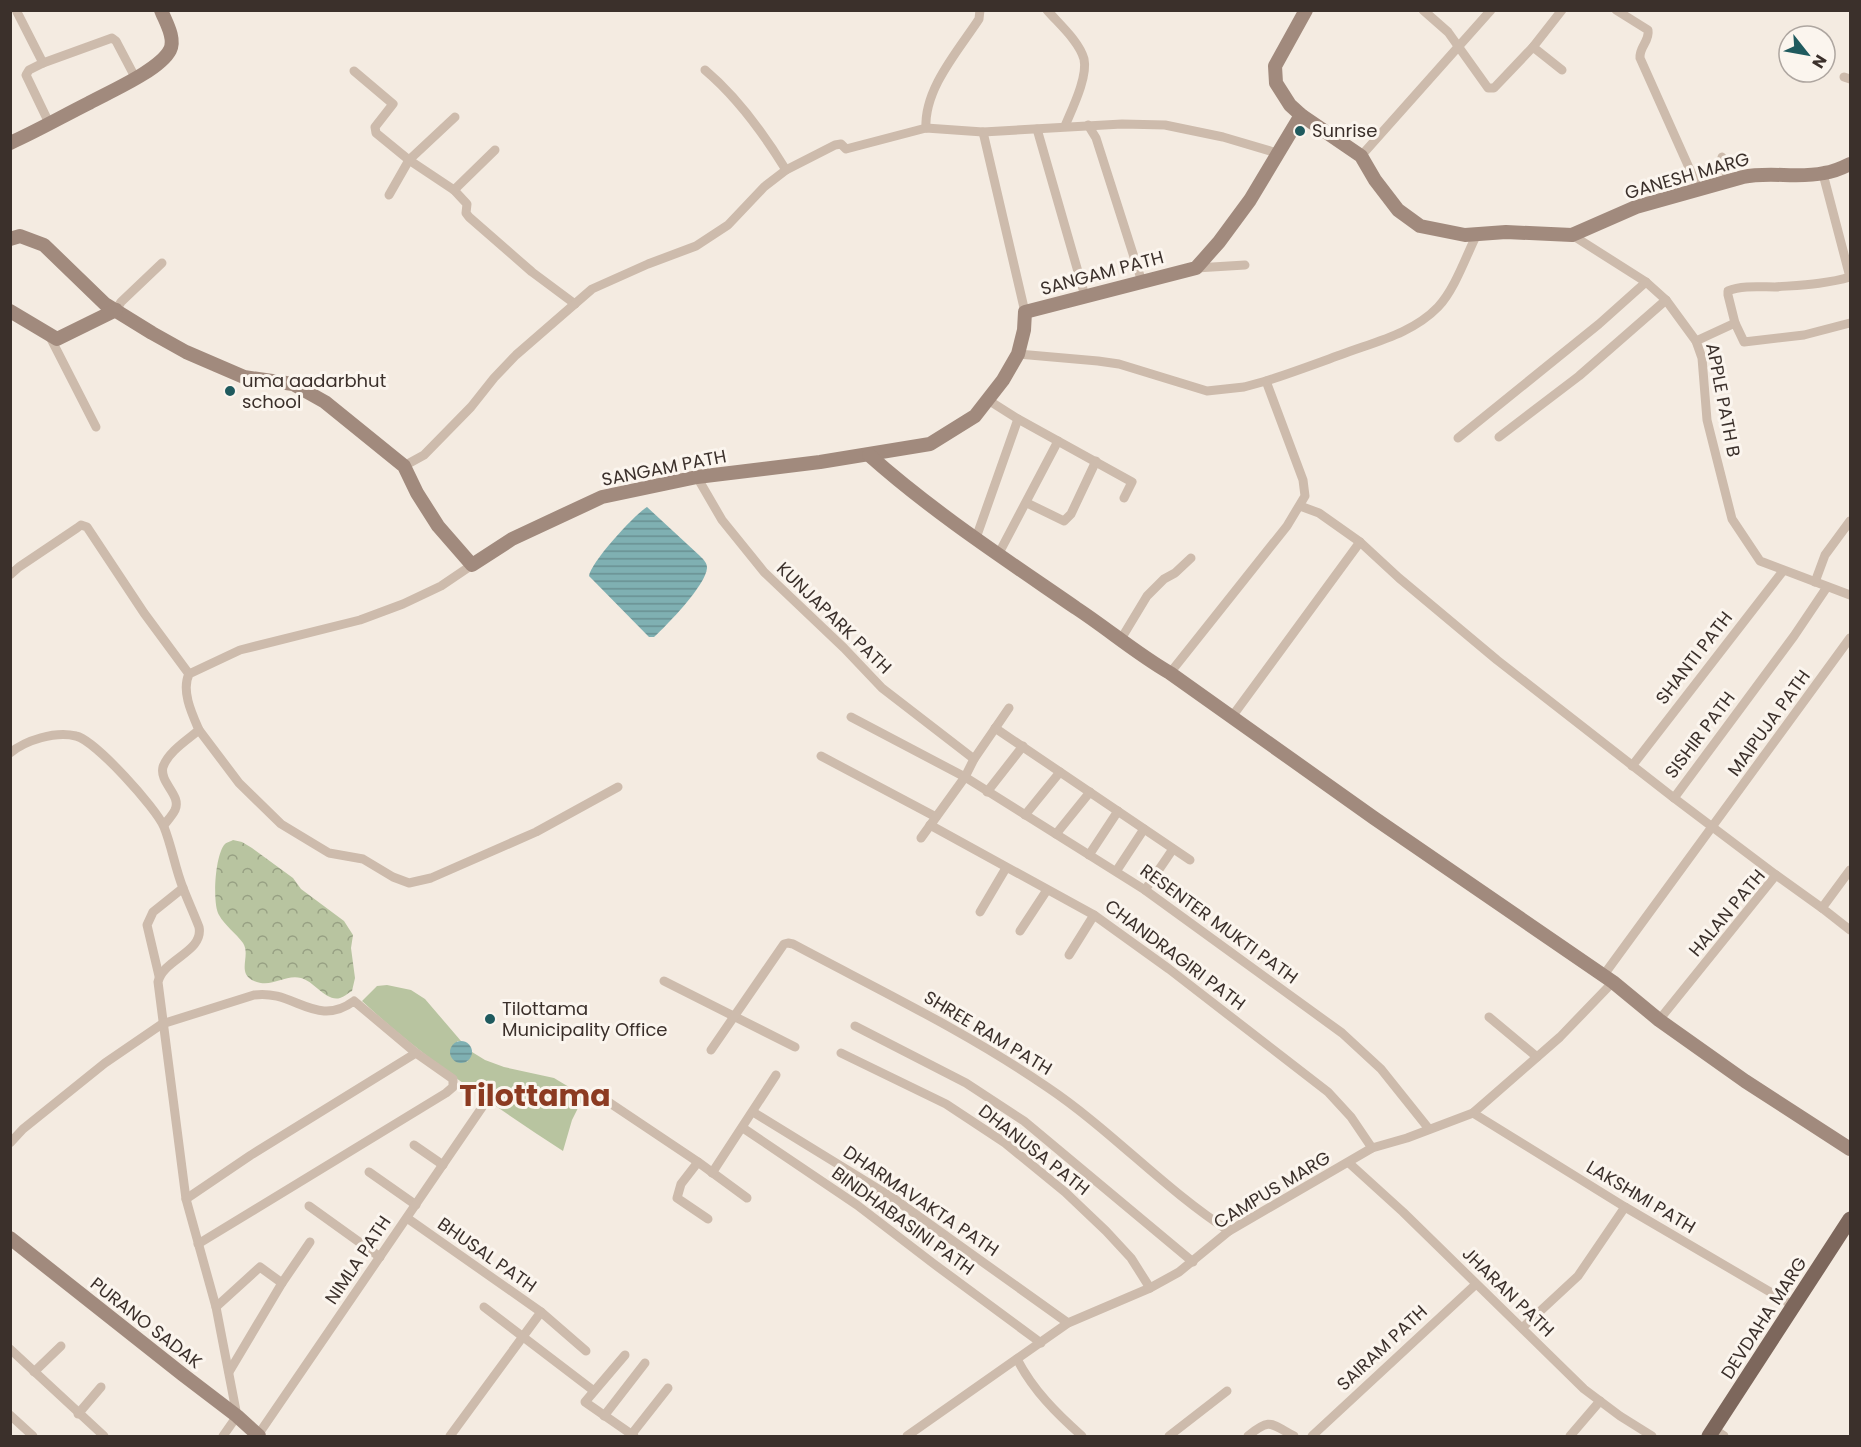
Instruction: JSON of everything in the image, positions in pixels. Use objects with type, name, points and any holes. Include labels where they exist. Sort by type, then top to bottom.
[{"type":"main road","name":"DEVDAHA MARG","points":[[1716,1434],[1794,1306],[1851,1219]]},
{"type":"street","points":[[16,10],[43,63]]},
{"type":"street","points":[[10,143],[136,80],[170,51],[171,35],[160,10]]},
{"type":"street","points":[[926,128],[927,104],[934,88],[979,19],[980,10]]},
{"type":"street","points":[[1047,10],[1077,45],[1084,60],[1083,80],[1065,126]]},
{"type":"street","points":[[1306,10],[1279,59],[1275,71],[1276,83],[1301,115],[1361,156],[1375,180],[1398,210],[1420,226],[1465,235],[1506,232],[1572,234]]},
{"type":"street","points":[[1423,10],[1442,26],[1459,46],[1484,83],[1491,89],[1533,47],[1562,10]]},
{"type":"street","points":[[1361,156],[1491,10]]},
{"type":"street","points":[[1616,10],[1648,30],[1647,39],[1640,51],[1640,58],[1699,190]]},
{"type":"street","points":[[50,125],[27,75],[29,70],[112,38],[136,80]]},
{"type":"street","points":[[1533,47],[1562,70]]},
{"type":"street","points":[[705,70],[737,103],[786,170]]},
{"type":"street","points":[[354,71],[393,104],[374,130],[410,160],[454,189],[467,204],[466,213],[469,217],[532,272],[575,304]]},
{"type":"street","points":[[1196,268],[1219,242],[1250,200],[1301,115]]},
{"type":"street","points":[[389,195],[410,160],[455,117]]},
{"type":"street","points":[[1088,125],[1096,138],[1142,282]]},
{"type":"street","points":[[404,466],[424,455],[516,356],[592,289],[604,282],[696,246],[728,225],[764,188],[786,170],[835,145],[842,144],[846,149],[926,128],[982,132],[1088,125],[1165,125],[1223,137],[1277,153]]},
{"type":"street","points":[[1037,129],[1085,296]]},
{"type":"street","points":[[982,132],[1025,312]]},
{"type":"street","points":[[454,189],[495,150]]},
{"type":"street","points":[[1722,157],[1728,181]]},
{"type":"street","name":"GANESH MARG","points":[[1572,234],[1636,207],[1728,181],[1761,173],[1823,174],[1851,164]]},
{"type":"street","points":[[1823,174],[1850,277],[1814,284],[1732,290],[1728,291],[1728,295],[1735,323],[1744,342],[1804,335],[1851,323]]},
{"type":"street","points":[[1018,354],[1119,364],[1207,391],[1244,387],[1301,370],[1385,339],[1423,320],[1439,306],[1449,292],[1477,234]]},
{"type":"street","name":"APPLE PATH B","points":[[1572,234],[1646,282],[1666,300],[1696,341],[1702,358],[1707,420],[1732,519],[1760,561],[1851,595]]},
{"type":"street","points":[[10,239],[20,236],[44,245],[105,304],[186,352],[244,377],[294,384],[325,402],[404,466],[417,494],[438,526],[472,565],[441,586],[413,600],[360,620],[240,650],[189,674],[186,685],[189,703],[199,730],[239,783],[281,824],[329,853],[363,859],[393,877],[409,883],[431,878],[536,832],[618,787]]},
{"type":"street","points":[[10,311],[57,339],[116,310],[121,302],[162,263]]},
{"type":"street","points":[[1196,268],[1245,265]]},
{"type":"street","name":"SANGAM PATH","points":[[472,565],[512,539],[602,497],[697,477],[869,455],[930,444],[975,416],[1003,380],[1018,354],[1024,330],[1025,312],[1196,268]]},
{"type":"street","points":[[1458,438],[1599,324],[1646,282]]},
{"type":"street","points":[[1498,437],[1579,376],[1666,300]]},
{"type":"street","points":[[1696,341],[1735,323]]},
{"type":"street","points":[[48,333],[96,427]]},
{"type":"street","points":[[1170,673],[1300,506],[1305,496],[1303,480],[1266,381]]},
{"type":"street","points":[[988,400],[1132,482],[1124,498]]},
{"type":"street","points":[[976,538],[1018,419]]},
{"type":"street","points":[[998,555],[1058,441]]},
{"type":"street","points":[[869,455],[940,513],[998,555],[1143,657],[1170,673],[1427,856],[1608,979],[1659,1020],[1744,1081],[1851,1149]]},
{"type":"street","points":[[1027,503],[1064,521],[1071,514],[1096,461]]},
{"type":"street","name":"KUNJAPARK PATH","points":[[697,477],[722,520],[764,572],[882,687],[974,759]]},
{"type":"street","points":[[1300,506],[1319,513],[1360,542],[1398,578],[1497,660],[1674,798]]},
{"type":"street","points":[[1815,582],[1826,555],[1851,521]]},
{"type":"street","points":[[10,575],[81,525],[87,527],[144,613],[189,674]]},
{"type":"street","points":[[1231,718],[1360,542]]},
{"type":"street","points":[[1120,639],[1147,596],[1191,558]]},
{"type":"street","name":"SHANTI PATH","points":[[1632,766],[1783,571]]},
{"type":"street","name":"SISHIR PATH","points":[[1776,875],[1674,798],[1794,636],[1827,587]]},
{"type":"street","name":"MAIPUJA PATH","points":[[1608,979],[1785,725],[1851,638]]},
{"type":"street","points":[[921,838],[965,777],[974,759],[1009,708]]},
{"type":"street","name":"RESENTER MUKTI PATH","points":[[851,717],[965,777],[1089,855],[1117,870],[1342,1033],[1381,1069],[1429,1129]]},
{"type":"street","points":[[995,728],[1190,860]]},
{"type":"street","points":[[164,825],[176,809],[176,802],[162,776],[164,766],[172,753],[199,730]]},
{"type":"street","points":[[10,753],[41,738],[62,735],[77,736],[136,789],[164,825],[183,888],[199,927],[200,938],[159,976]]},
{"type":"street","points":[[987,792],[1023,746]]},
{"type":"street","name":"CHANDRAGIRI PATH","points":[[821,756],[933,821],[1006,867],[1094,915],[1169,969],[1328,1092],[1351,1117],[1372,1148]]},
{"type":"street","points":[[1025,815],[1060,772]]},
{"type":"street","points":[[1056,834],[1090,792]]},
{"type":"street","points":[[1089,855],[1118,811]]},
{"type":"street","points":[[1117,870],[1144,829]]},
{"type":"street","points":[[1145,890],[1173,849]]},
{"type":"street","points":[[980,912],[1006,867]]},
{"type":"street","points":[[1822,908],[1851,870]]},
{"type":"street","name":"HALAN PATH","points":[[1659,1020],[1776,875],[1851,930]]},
{"type":"street","points":[[183,888],[153,912],[147,925],[159,976],[162,1023],[186,1199],[216,1307],[237,1416],[223,1437]]},
{"type":"street","points":[[1020,931],[1047,890]]},
{"type":"street","points":[[1069,955],[1094,915]]},
{"type":"street","name":"SHREE RAM PATH","points":[[734,1016],[784,944],[793,944],[979,1043],[1049,1088],[1107,1133],[1207,1217],[1229,1231]]},
{"type":"street","name":"CAMPUS MARG","points":[[907,1437],[1068,1323],[1150,1288],[1179,1272],[1229,1231],[1372,1148],[1407,1138],[1473,1113],[1537,1057],[1608,979]]},
{"type":"street","points":[[664,981],[795,1047]]},
{"type":"street","points":[[10,1143],[23,1129],[105,1063],[162,1023],[267,993],[326,1013],[343,1009],[354,1000],[416,1053],[453,1080],[453,1087],[436,1099],[198,1244]]},
{"type":"street","points":[[711,1050],[734,1016]]},
{"type":"street","points":[[1489,1017],[1537,1057]]},
{"type":"street","points":[[855,1026],[966,1083],[1024,1121],[1193,1262]]},
{"type":"street","points":[[186,1199],[251,1155],[416,1053]]},
{"type":"street","name":"DHANUSA PATH","points":[[841,1053],[946,1104],[1005,1143],[1065,1192],[1106,1231],[1131,1258],[1150,1288]]},
{"type":"street","points":[[712,1173],[776,1075]]},
{"type":"street","points":[[598,1095],[698,1161],[747,1198]]},
{"type":"street","name":"NIMLA PATH","points":[[259,1436],[485,1103]]},
{"type":"street","name":"DHARMAVAKTA PATH","points":[[753,1112],[893,1198],[1068,1323]]},
{"type":"street","name":"LAKSHMI PATH","points":[[1473,1113],[1625,1207],[1794,1306]]},
{"type":"street","name":"BINDHABASINI PATH","points":[[743,1128],[857,1205],[1041,1342]]},
{"type":"street","points":[[414,1145],[443,1165]]},
{"type":"street","points":[[698,1161],[681,1184],[677,1198],[708,1219]]},
{"type":"street","name":"JHARAN PATH","points":[[1349,1163],[1584,1389],[1652,1437]]},
{"type":"street","points":[[369,1172],[416,1205]]},
{"type":"street","points":[[309,1206],[380,1257]]},
{"type":"street","points":[[1522,1328],[1578,1276],[1625,1207]]},
{"type":"street","name":"BHUSAL PATH","points":[[406,1218],[541,1312],[450,1437]]},
{"type":"street","name":"PURANO SADAK","points":[[10,1238],[237,1416],[259,1436]]},
{"type":"street","points":[[229,1372],[282,1283],[310,1242]]},
{"type":"street","points":[[216,1307],[260,1267],[282,1283]]},
{"type":"street","name":"SAIRAM PATH","points":[[1312,1437],[1476,1285]]},
{"type":"street","points":[[484,1307],[594,1391]]},
{"type":"street","points":[[541,1312],[586,1351]]},
{"type":"street","points":[[34,1372],[61,1346]]},
{"type":"street","points":[[10,1349],[104,1437]]},
{"type":"street","points":[[625,1355],[585,1402],[632,1436],[668,1388]]},
{"type":"street","points":[[1017,1359],[1039,1394],[1054,1412],[1082,1437]]},
{"type":"street","points":[[604,1416],[645,1363]]},
{"type":"street","points":[[78,1414],[100,1387]]},
{"type":"street","points":[[1168,1437],[1227,1391]]},
{"type":"street","points":[[1570,1437],[1600,1401]]},
{"type":"street","points":[[10,1415],[33,1437]]},
{"type":"street","points":[[1248,1437],[1262,1425],[1272,1424],[1294,1437]]},
{"type":"green space","points":[[233,840],[252,848],[293,878],[301,889],[344,921],[353,935],[351,948],[355,978],[352,991],[335,998],[301,978],[259,983],[248,977],[245,973],[246,953],[243,943],[221,919],[216,901],[219,858],[225,844]]},
{"type":"green space","points":[[387,985],[411,990],[425,999],[461,1041],[457,1041],[467,1062],[472,1052],[504,1067],[554,1078],[584,1096],[572,1120],[563,1151],[434,1061],[362,1001],[377,986]]},
{"type":"water","points":[[647,507],[701,557],[707,568],[693,594],[654,637],[649,637],[589,576],[614,539]]},
{"type":"water","points":[[461,1041],[469,1044],[472,1052],[469,1060],[461,1063],[453,1060],[450,1052],[453,1044]]},
{"type":"place","name":"Sunrise","points":[[1300,131]]},
{"type":"place","name":"uma aadarbhut school","points":[[230,391]]},
{"type":"place","name":"Tilottama Municipality Office","points":[[490,1019]]},
{"type":"district","name":"Tilottama","points":[[535,1096]]}]
